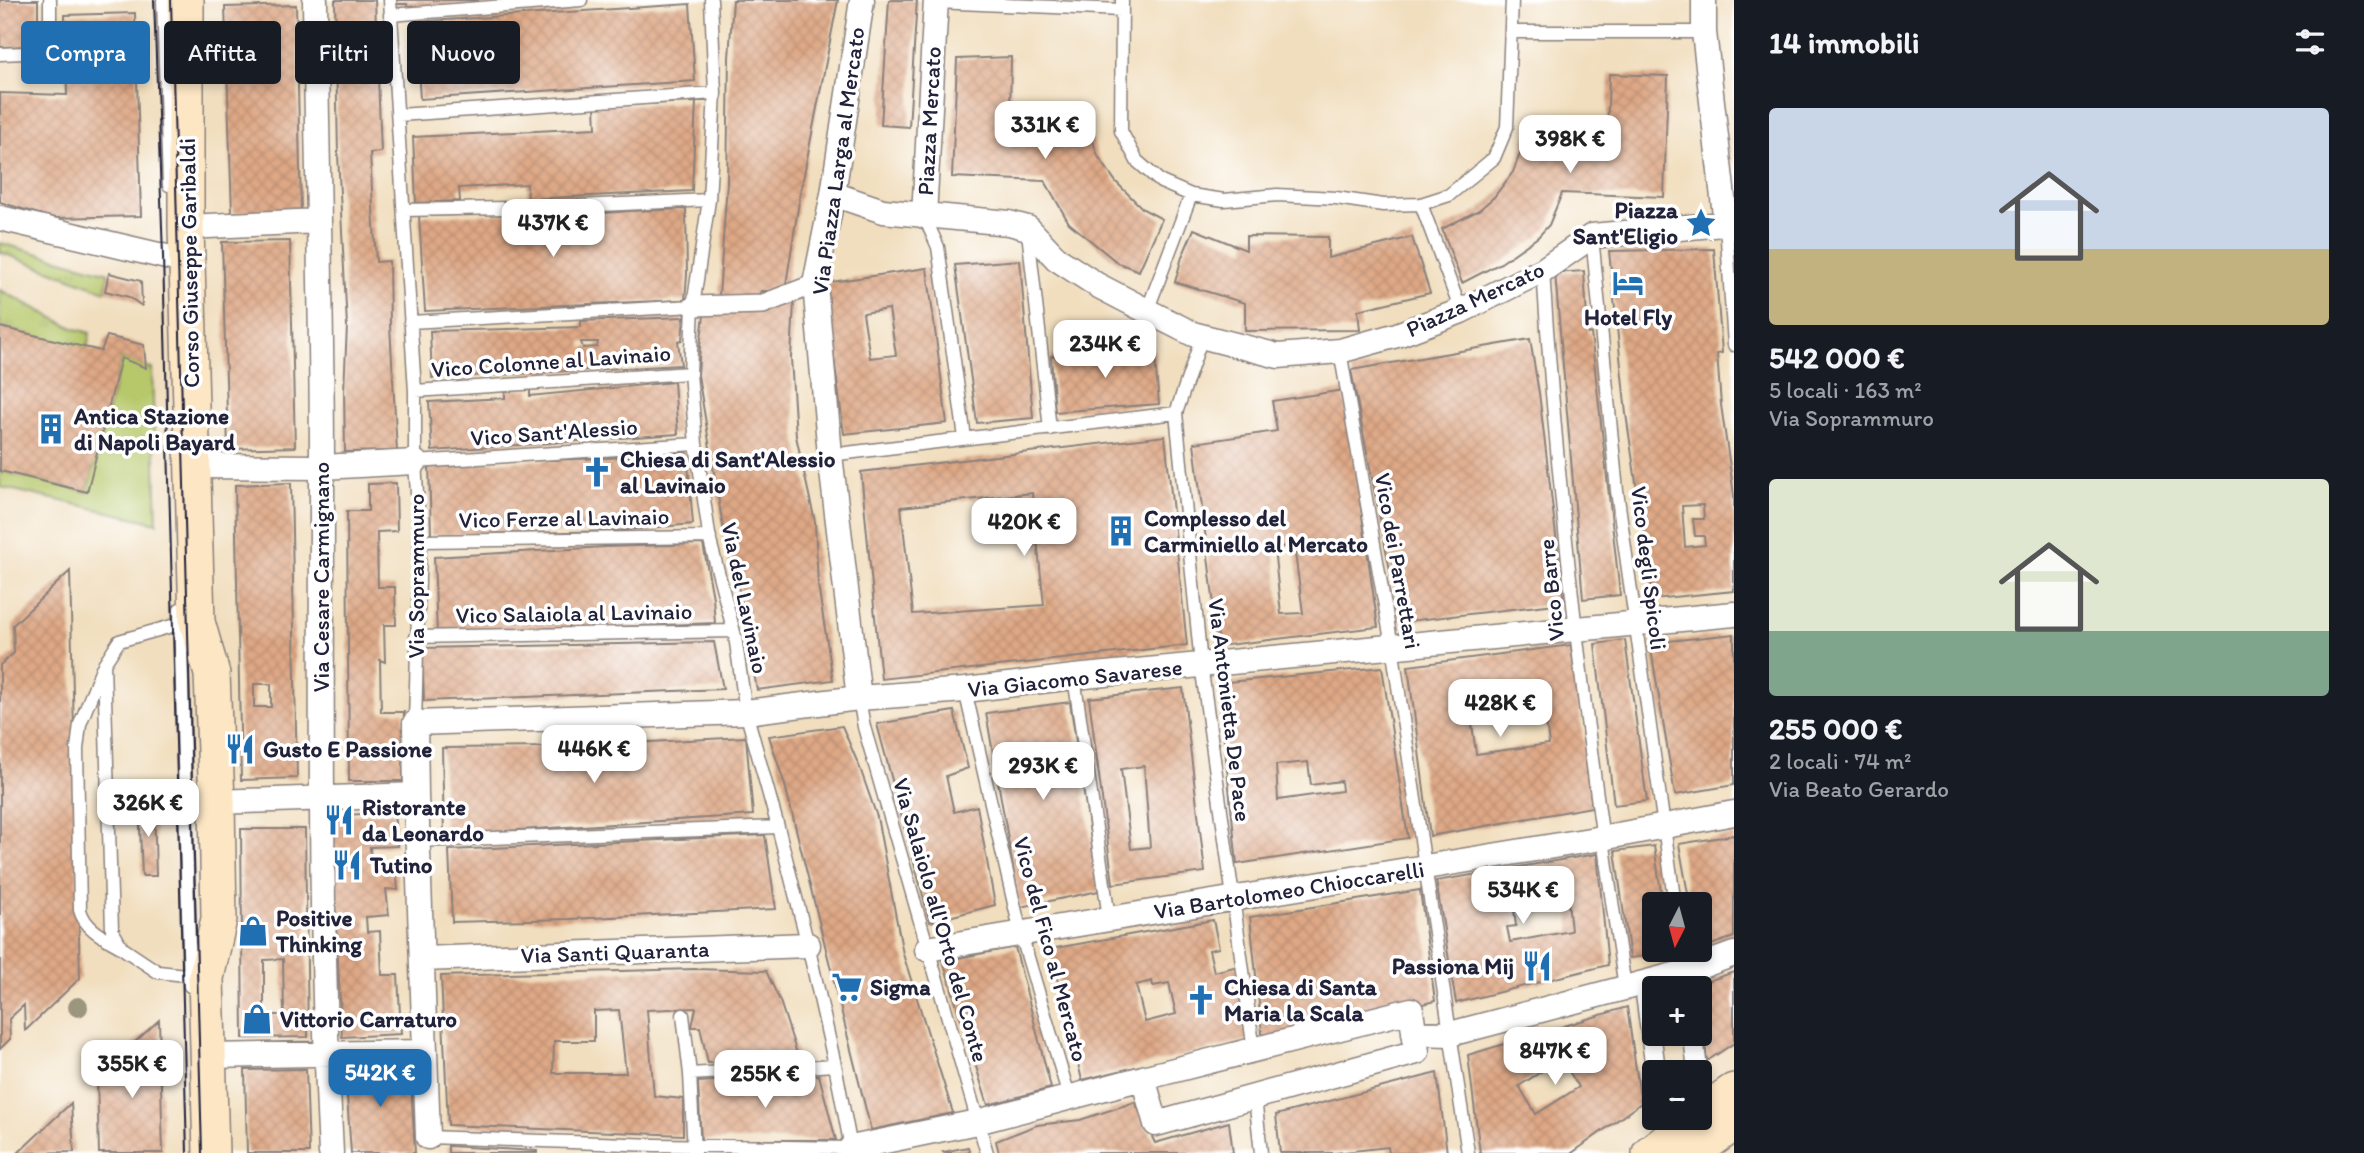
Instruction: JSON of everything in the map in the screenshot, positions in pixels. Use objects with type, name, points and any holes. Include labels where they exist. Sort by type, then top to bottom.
[{"type":"main road","name":"Corso Giuseppe Garibaldi","points":[[186,0],[176,245],[193,466],[185,614],[212,674],[217,802],[219,919],[196,985],[208,1056],[211,1153]]},
{"type":"main road","points":[[1668,1142],[1713,1117],[1734,1091]]},
{"type":"street","name":"Via Cesare Carmignano","points":[[315,0],[322,467],[320,799],[331,1153]]},
{"type":"street","name":"Via Piazza Larga al Mercato","points":[[859,698],[830,455],[815,284],[834,194],[862,0]]},
{"type":"street","points":[[1704,0],[1704,32],[1730,223]]},
{"type":"street","name":"Piazza Mercato","points":[[936,1],[924,216],[1009,223],[1028,228],[1057,259],[1097,285],[1202,337],[1278,356],[1340,351],[1397,335],[1461,311],[1543,270],[1592,236],[1730,223]]},
{"type":"street","points":[[834,194],[883,211],[924,216]]},
{"type":"street","points":[[0,218],[176,245],[319,221]]},
{"type":"street","points":[[693,306],[763,304],[815,284]]},
{"type":"street","points":[[193,466],[322,467],[415,462]]},
{"type":"street","name":"Via Giacomo Savarese","points":[[415,723],[746,712],[1201,664],[1734,614]]},
{"type":"street","name":"Via Soprammuro","points":[[415,723],[429,1145]]},
{"type":"street","points":[[217,802],[416,795]]},
{"type":"street","name":"Via Bartolomeo Chioccarelli","points":[[927,949],[1424,868],[1734,813]]},
{"type":"street","name":"Via Santi Quaranta","points":[[422,959],[808,945]]},
{"type":"street","points":[[1414,1033],[1450,1034],[1634,985],[1734,954]]},
{"type":"street","points":[[1634,985],[1653,1060]]},
{"type":"street","points":[[851,1150],[977,1122],[1069,1096],[1411,1010],[1417,1052],[1156,1124],[1143,1078]]},
{"type":"street","points":[[208,1056],[424,1052]]},
{"type":"lane","points":[[0,54],[50,52],[50,0]]},
{"type":"lane","points":[[163,0],[176,245]]},
{"type":"lane","name":"Via Soprammuro","points":[[390,0],[415,391],[415,462],[420,541],[415,723]]},
{"type":"lane","points":[[390,15],[581,0]]},
{"type":"lane","name":"Via del Lavinaio","points":[[711,0],[715,93],[709,200],[693,306],[690,373],[696,444],[710,537],[733,631],[746,712],[808,945],[851,1150]]},
{"type":"lane","points":[[936,1],[1122,5],[1121,131],[1138,161],[1161,182],[1191,195],[1224,200],[1277,195],[1336,198],[1383,205],[1421,204],[1449,195],[1494,158],[1507,127],[1512,0]]},
{"type":"lane","points":[[1512,32],[1704,32]]},
{"type":"lane","points":[[399,115],[715,93]]},
{"type":"lane","points":[[1147,311],[1191,195]]},
{"type":"lane","points":[[404,210],[709,200]]},
{"type":"lane","points":[[1421,204],[1461,311]]},
{"type":"lane","points":[[924,216],[938,247],[965,438]]},
{"type":"lane","points":[[1730,223],[1734,345]]},
{"type":"lane","points":[[1028,228],[1051,429]]},
{"type":"lane","name":"Vico degli Spicoli","points":[[1592,236],[1615,466],[1673,892]]},
{"type":"lane","name":"Vico Barre","points":[[1543,270],[1551,398],[1602,838],[1634,985]]},
{"type":"lane","points":[[410,322],[693,306]]},
{"type":"lane","name":"Via Antonietta De Pace","points":[[1202,337],[1176,413],[1201,664],[1254,1051]]},
{"type":"lane","name":"Vico dei Parrettari","points":[[1340,351],[1392,646],[1468,1153]]},
{"type":"lane","name":"Vico Colonne al Lavinaio","points":[[415,391],[690,373]]},
{"type":"lane","points":[[830,455],[1176,413]]},
{"type":"lane","name":"Vico Sant'Alessio","points":[[415,462],[696,444]]},
{"type":"lane","name":"Vico Ferze al Lavinaio","points":[[420,541],[710,537]]},
{"type":"lane","points":[[185,614],[196,985],[158,972],[99,934],[83,920],[80,910],[76,749],[79,723],[104,664],[119,642],[185,614]]},
{"type":"lane","name":"Vico Salaiola al Lavinaio","points":[[416,637],[733,631]]},
{"type":"lane","points":[[104,664],[112,930],[122,948]]},
{"type":"lane","points":[[1074,677],[1110,918]]},
{"type":"lane","name":"Vico del Fico al Mercato","points":[[965,690],[1021,933],[1069,1096]]},
{"type":"lane","name":"Via Salaiolo all'Orto del Conte","points":[[859,698],[864,727],[987,1153]]},
{"type":"lane","points":[[418,841],[778,827]]},
{"type":"lane","points":[[683,1015],[690,1074],[694,1149]]},
{"type":"lane","points":[[690,1074],[835,1065]]},
{"type":"lane","points":[[1255,1097],[1261,1153]]},
{"type":"lane","points":[[429,1145],[851,1150]]},
{"type":"green space","points":[[0,243],[109,273],[105,291],[0,252]]},
{"type":"green space","points":[[0,290],[73,328],[90,333],[87,349],[0,327]]},
{"type":"green space","points":[[121,358],[152,369],[157,523],[0,487],[0,471],[87,492]]},
{"type":"building","points":[[0,0],[38,0],[38,21],[21,21],[21,46],[0,47]]},
{"type":"building","points":[[335,0],[375,0],[376,21],[335,21]]},
{"type":"building","points":[[396,0],[478,2],[408,9],[407,4],[396,4]]},
{"type":"building","points":[[733,0],[838,0],[800,195],[785,291],[761,291],[757,299],[719,296],[727,183]]},
{"type":"building","points":[[889,0],[917,0],[909,127],[881,125]]},
{"type":"building","points":[[690,4],[695,81],[420,99],[419,84],[520,84],[520,21],[430,21]]},
{"type":"building","points":[[296,5],[295,84],[298,84],[301,210],[232,213],[228,84],[281,84],[281,21],[225,21],[225,7]]},
{"type":"building","points":[[135,13],[135,21],[65,21],[65,15]]},
{"type":"building","points":[[1011,57],[1010,119],[1042,117],[1086,121],[1098,156],[1116,182],[1143,209],[1162,219],[1139,271],[1118,263],[1069,223],[1045,181],[952,177],[957,59]]},
{"type":"building","points":[[1609,74],[1668,76],[1664,197],[1562,193],[1549,225],[1538,237],[1501,263],[1462,283],[1442,229],[1479,210],[1494,197],[1513,172],[1527,135],[1607,136]]},
{"type":"building","points":[[67,84],[137,84],[141,216],[52,218],[0,202],[0,93],[67,95]]},
{"type":"building","points":[[337,84],[378,84],[381,152],[370,153],[376,262],[389,261],[397,451],[345,452],[347,326]]},
{"type":"building","points":[[696,102],[692,191],[528,199],[527,184],[459,188],[460,201],[416,203],[413,137],[596,128],[595,106]]},
{"type":"building","points":[[686,209],[685,300],[425,311],[419,216],[583,215]]},
{"type":"building","points":[[1194,229],[1246,250],[1246,236],[1328,237],[1328,258],[1412,237],[1430,293],[1358,310],[1360,330],[1245,331],[1245,303],[1175,282]]},
{"type":"building","points":[[290,241],[295,447],[228,449],[222,242]]},
{"type":"building","points":[[1714,249],[1722,353],[1717,354],[1721,405],[1734,495],[1734,591],[1653,599],[1626,414],[1609,251]],"holes":[[[1703,505],[1704,519],[1693,519],[1695,536],[1704,536],[1705,545],[1685,547],[1682,506]]]},
{"type":"building","points":[[1020,260],[1033,418],[977,423],[955,265]]},
{"type":"building","points":[[927,268],[947,423],[844,434],[824,283]],"holes":[[[889,309],[896,355],[870,358],[863,313]]]},
{"type":"building","points":[[1584,271],[1588,334],[1591,333],[1620,595],[1583,599],[1555,273]]},
{"type":"building","points":[[109,273],[141,281],[142,306],[129,297],[105,291]]},
{"type":"building","points":[[794,302],[791,358],[796,436],[815,522],[818,585],[833,680],[757,690],[741,598],[725,539],[698,375],[700,346],[704,315]]},
{"type":"building","points":[[684,317],[682,340],[678,341],[681,365],[432,378],[430,331],[581,327],[581,321]],"holes":[[[581,342],[598,342],[597,347],[583,348]]]},
{"type":"building","name":"Antica Stazione di Napoli Bayard","points":[[0,327],[101,351],[107,336],[144,345],[146,368],[121,358],[87,492],[0,471]]},
{"type":"building","points":[[1530,339],[1564,603],[1400,622],[1351,370]]},
{"type":"building","points":[[1154,347],[1159,404],[1055,412],[1051,356]]},
{"type":"building","points":[[674,382],[678,434],[432,451],[429,402],[505,398],[505,390],[530,389],[530,396]]},
{"type":"building","points":[[1344,390],[1378,627],[1219,646],[1194,443],[1277,431],[1272,401]],"holes":[[[1294,545],[1303,613],[1281,614],[1274,548]]]},
{"type":"building","points":[[1165,436],[1187,645],[881,679],[861,472]],"holes":[[[1032,493],[1044,605],[913,614],[901,507]]]},
{"type":"building","points":[[687,452],[693,524],[614,531],[431,535],[429,464],[608,458]]},
{"type":"building","points":[[291,483],[297,778],[241,780],[235,485]],"holes":[[[254,684],[271,684],[271,707],[254,707]]]},
{"type":"building","points":[[396,483],[397,531],[377,532],[378,587],[395,587],[396,625],[384,625],[385,662],[380,660],[381,712],[404,712],[403,781],[349,781],[347,511],[368,511],[368,484]]},
{"type":"building","points":[[703,544],[715,623],[437,634],[434,557]]},
{"type":"building","points":[[70,571],[80,978],[25,1031],[24,1005],[9,1019],[10,1039],[0,1049],[0,665],[14,653],[13,625]]},
{"type":"building","points":[[1734,634],[1734,785],[1675,795],[1650,643]]},
{"type":"building","points":[[1625,640],[1647,801],[1614,805],[1595,644]]},
{"type":"building","points":[[714,642],[723,689],[424,701],[422,648]]},
{"type":"building","points":[[1571,645],[1592,807],[1430,836],[1408,666]],"holes":[[[1544,707],[1549,744],[1476,754],[1471,716]]]},
{"type":"building","points":[[1382,667],[1408,838],[1237,864],[1218,683]],"holes":[[[1308,762],[1311,785],[1341,781],[1342,791],[1278,800],[1276,765]]]},
{"type":"building","points":[[1183,688],[1205,872],[1113,884],[1089,698]],"holes":[[[1144,766],[1150,847],[1131,849],[1121,769]]]},
{"type":"building","points":[[1070,702],[1099,891],[1020,907],[986,713]]},
{"type":"building","points":[[954,711],[968,768],[946,776],[954,812],[977,806],[995,905],[930,922],[877,724]]},
{"type":"building","points":[[842,726],[877,817],[903,954],[953,1113],[871,1130],[785,785],[769,736]]},
{"type":"building","points":[[746,737],[753,815],[444,835],[442,748],[552,747]]},
{"type":"building","points":[[154,802],[156,876],[142,876],[139,803]]},
{"type":"building","points":[[394,812],[397,846],[370,847],[371,868],[396,867],[398,890],[386,889],[389,915],[366,917],[367,932],[380,931],[382,975],[398,975],[401,1034],[342,1037],[330,816]]},
{"type":"building","points":[[241,829],[305,829],[308,1037],[243,1038]],"holes":[[[283,959],[284,1015],[264,1015],[264,960]]]},
{"type":"building","points":[[765,835],[776,909],[452,922],[449,850]]},
{"type":"building","points":[[1734,835],[1734,937],[1712,945],[1712,892],[1688,892],[1679,844]]},
{"type":"building","points":[[1654,846],[1661,892],[1642,892],[1642,956],[1630,958],[1615,851]]},
{"type":"building","points":[[1597,854],[1608,965],[1456,1003],[1436,881]],"holes":[[[1568,901],[1571,931],[1510,942],[1507,927],[1516,926],[1514,909]]]},
{"type":"building","points":[[1420,890],[1435,1001],[1263,1043],[1250,917]]},
{"type":"building","points":[[1213,920],[1219,948],[1209,950],[1214,972],[1238,966],[1248,1040],[1082,1080],[1050,949]],"holes":[[[1152,981],[1153,986],[1169,983],[1176,1014],[1145,1022],[1136,985]]]},
{"type":"building","points":[[1015,947],[1051,1088],[988,1105],[943,961]]},
{"type":"building","points":[[694,969],[766,971],[780,1001],[799,1060],[708,1063],[700,1027],[692,1027],[696,1008],[647,1010],[654,1096],[683,1099],[683,1135],[448,1125],[441,976]],"holes":[[[619,1010],[626,1073],[553,1073],[554,1041],[594,1041],[594,1011]]]},
{"type":"building","points":[[1734,972],[1734,1043],[1707,1060],[1705,1046],[1712,1046],[1712,980]]},
{"type":"building","points":[[1627,1007],[1641,1103],[1572,1153],[1480,1153],[1468,1055]],"holes":[[[1561,1059],[1579,1087],[1536,1114],[1519,1086]]]},
{"type":"building","points":[[159,1020],[163,1153],[99,1153],[97,1077]]},
{"type":"building","points":[[410,1064],[415,1153],[351,1153],[345,1068]]},
{"type":"building","points":[[306,1069],[309,1153],[247,1153],[245,1070]]},
{"type":"building","points":[[1437,1073],[1447,1153],[1389,1153],[1388,1147],[1335,1153],[1280,1153],[1276,1115]]},
{"type":"building","points":[[819,1075],[836,1140],[701,1140],[698,1082]]},
{"type":"building","points":[[1135,1102],[1155,1143],[1229,1122],[1233,1153],[999,1153],[996,1141],[1037,1125],[1080,1120]]},
{"type":"building","points":[[71,1103],[74,1152],[18,1153]]},
{"type":"building","points":[[448,1146],[537,1151],[537,1153],[448,1153]]},
{"type":"building","points":[[968,1147],[970,1153],[943,1152]]},
{"type":"tram line","points":[[154,0],[187,1153]]},
{"type":"tram line","points":[[171,0],[202,1153]]},
{"type":"place","name":"Piazza Sant'Eligio","points":[[1701,223]]},
{"type":"place","name":"Hotel Fly","points":[[1628,283]]},
{"type":"place","name":"Antica Stazione di Napoli Bayard","points":[[51,429]]},
{"type":"place","name":"Chiesa di Sant'Alessio al Lavinaio","points":[[597,472]]},
{"type":"place","name":"Complesso del Carminiello al Mercato","points":[[1121,531]]},
{"type":"place","name":"Gusto E Passione","points":[[240,749]]},
{"type":"place","name":"Ristorante da Leonardo","points":[[339,820]]},
{"type":"place","name":"Tutino","points":[[347,865]]},
{"type":"place","name":"Positive Thinking","points":[[253,931]]},
{"type":"place","name":"Passiona Mij","points":[[1537,966]]},
{"type":"place","name":"Sigma","points":[[847,987]]},
{"type":"place","name":"Chiesa di Santa Maria la Scala","points":[[1201,1000]]},
{"type":"place","name":"Vittorio Carraturo","points":[[257,1019]]}]
